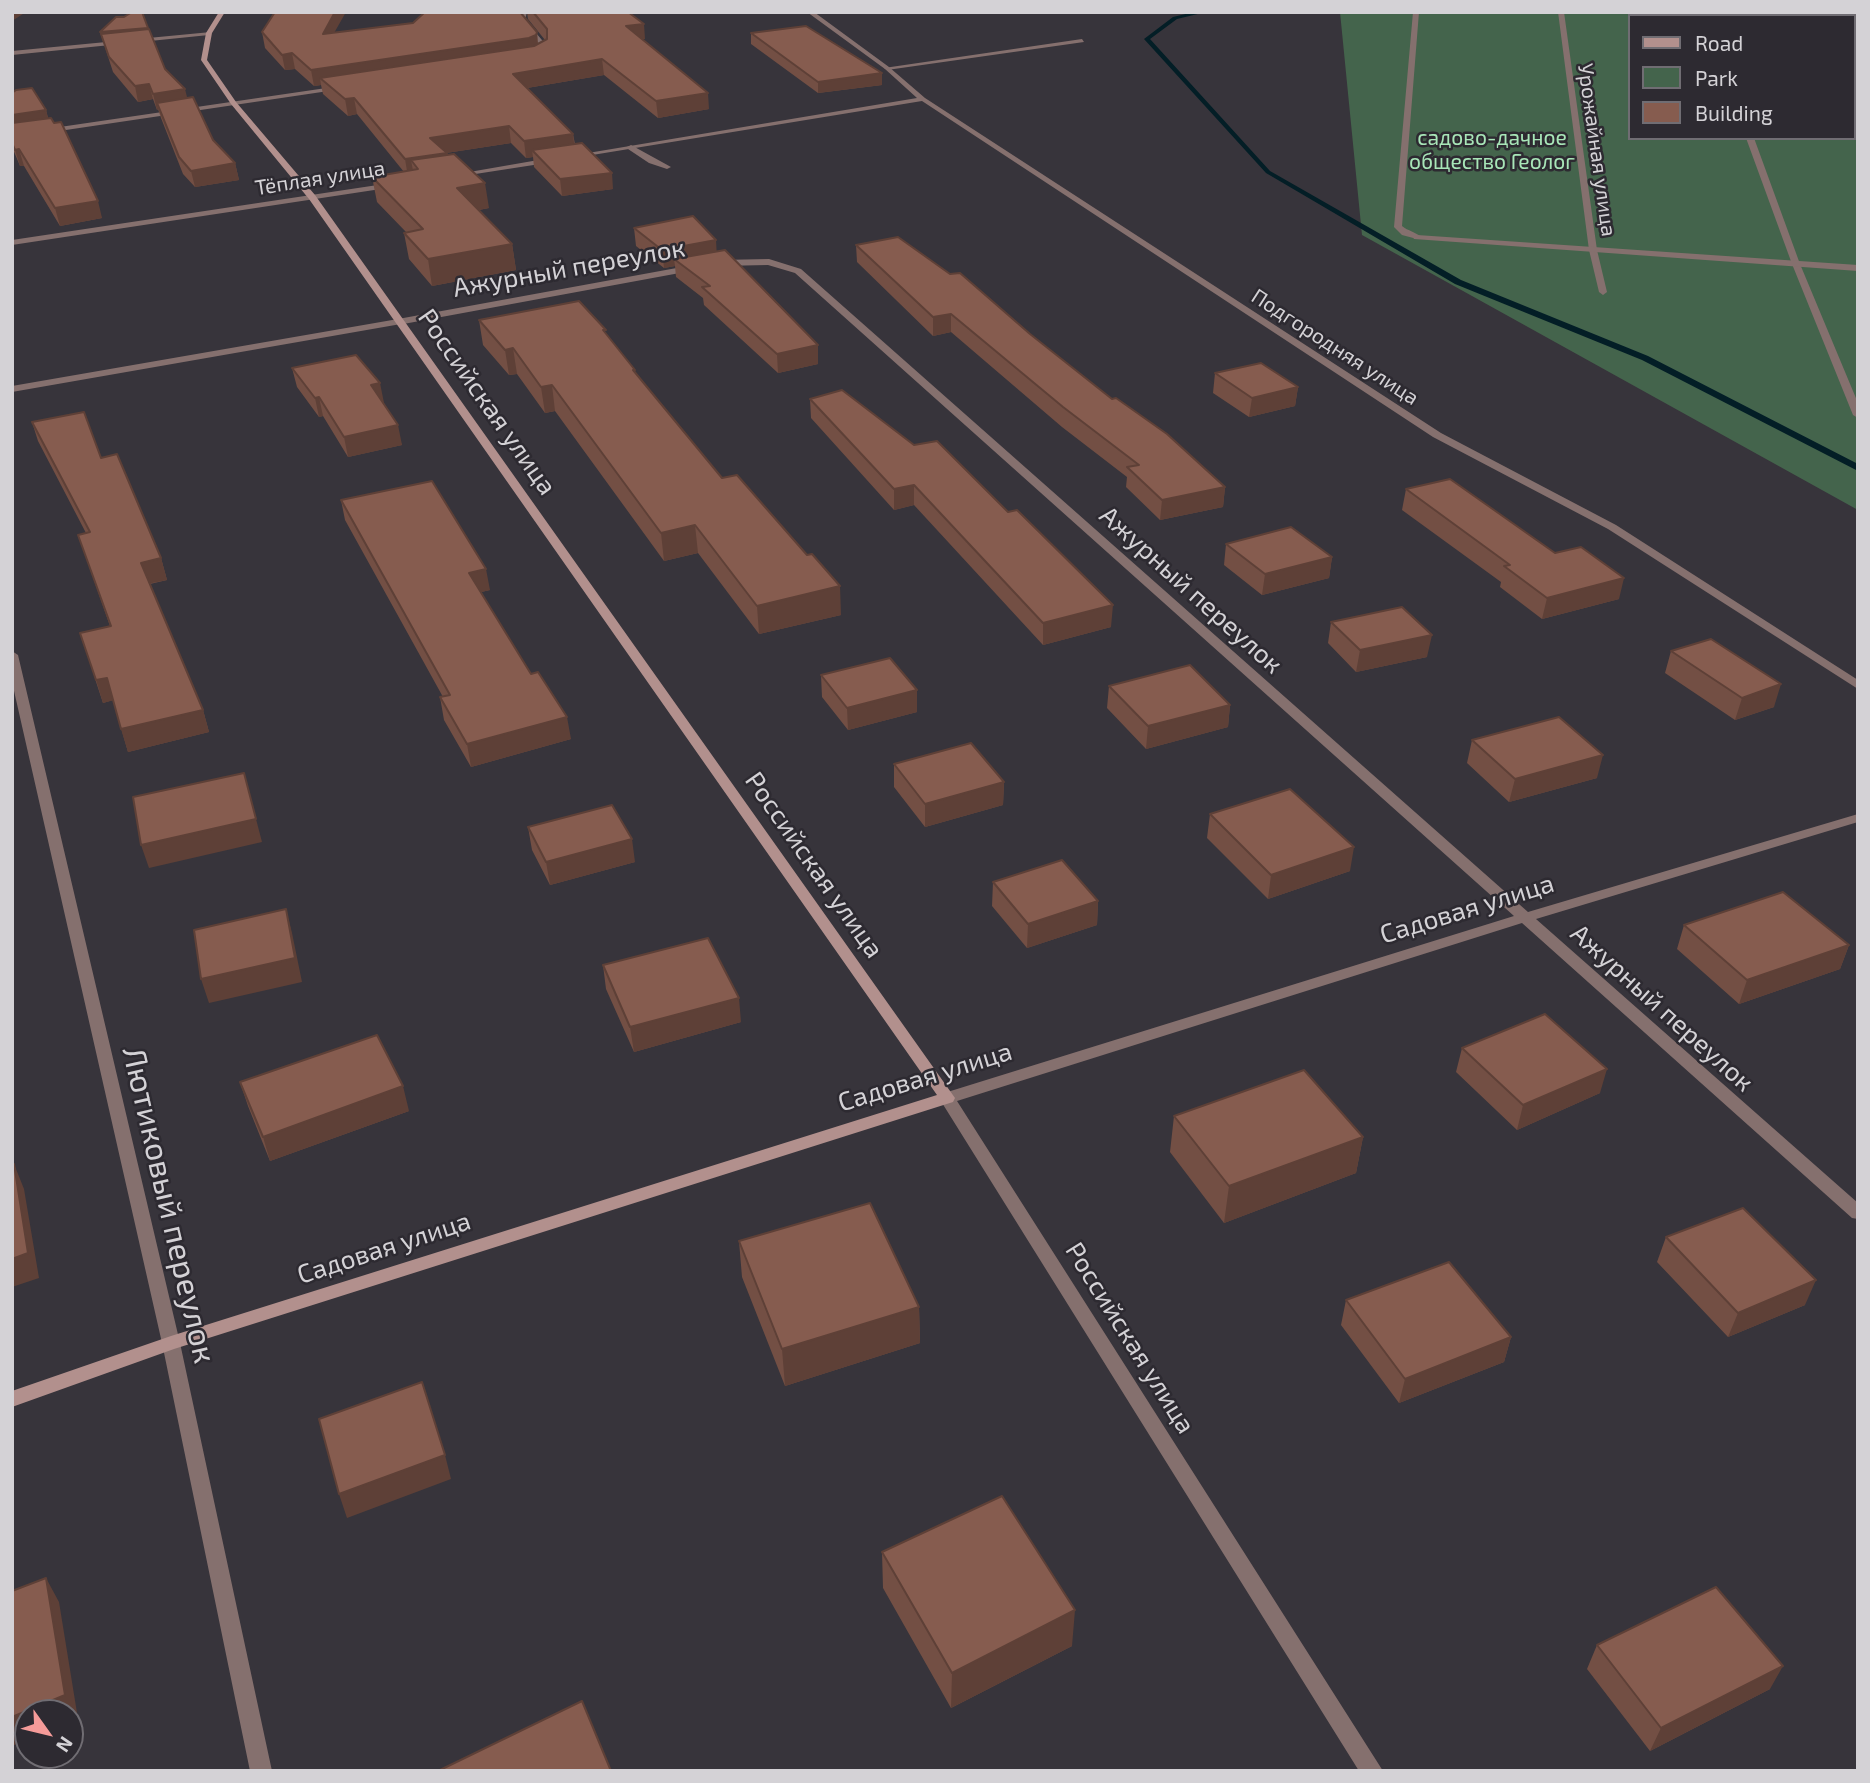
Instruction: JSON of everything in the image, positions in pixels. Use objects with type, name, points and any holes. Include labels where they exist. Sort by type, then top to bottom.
[{"type":"street","points":[[12,53],[209,33],[222,12]]},
{"type":"street","points":[[524,12],[522,20],[544,46],[544,52],[534,58]]},
{"type":"street","name":"Подгородняя улица","points":[[810,12],[887,68],[923,99],[1437,435],[1484,464],[1612,527],[1858,685]]},
{"type":"street","points":[[1416,12],[1398,227],[1405,233],[1417,237],[1858,268]]},
{"type":"street","name":"Урожайная улица","points":[[1561,12],[1593,250],[1603,292]]},
{"type":"street","name":"Российская улица","points":[[209,33],[204,60],[233,103],[312,197],[947,1098],[1372,1771]]},
{"type":"street","points":[[887,68],[1082,41]]},
{"type":"street","points":[[12,136],[356,85]]},
{"type":"street","points":[[445,176],[923,99]]},
{"type":"street","points":[[1751,140],[1796,264],[1858,415]]},
{"type":"street","points":[[631,148],[652,162],[667,167]]},
{"type":"street","name":"Тёплая улица","points":[[12,243],[405,183]]},
{"type":"street","name":"Ажурный переулок","points":[[12,389],[731,261],[769,262],[797,271],[1858,1213]]},
{"type":"street","name":"Лютиковый переулок","points":[[12,655],[171,1343],[261,1771]]},
{"type":"street","name":"Садовая улица","points":[[12,1399],[171,1343],[947,1098],[1526,917],[1858,818]]},
{"type":"green space","name":"садово-дачное общество Геолог","points":[[1340,12],[1858,12],[1858,510],[1362,235]]},
{"type":"building","points":[[132,12],[142,12],[148,28],[100,32],[116,17],[124,17]]},
{"type":"building","points":[[275,12],[335,12],[323,34],[413,23],[425,12],[520,12],[537,32],[529,38],[311,70],[292,53],[282,55],[262,32]]},
{"type":"building","points":[[533,12],[628,12],[644,24],[626,26],[708,93],[656,101],[602,59],[513,74],[573,134],[524,141],[509,126],[430,138],[447,153],[405,159],[354,98],[345,99],[320,78],[534,46],[547,39],[547,29]]},
{"type":"building","points":[[806,26],[882,73],[818,82],[751,33]]},
{"type":"building","points":[[149,29],[165,69],[185,89],[153,94],[149,84],[135,86],[109,57],[101,34]]},
{"type":"building","points":[[32,88],[46,110],[12,115],[12,93]]},
{"type":"building","points":[[193,97],[213,140],[235,163],[191,171],[179,157],[157,103]]},
{"type":"building","points":[[51,118],[54,123],[61,122],[98,201],[55,208],[19,149],[15,150],[12,143],[12,123]]},
{"type":"building","points":[[582,143],[612,173],[560,179],[532,150]]},
{"type":"building","points":[[454,154],[485,183],[457,188],[512,244],[428,259],[404,233],[423,229],[372,177],[418,169],[411,160]]},
{"type":"building","points":[[693,216],[716,240],[662,250],[634,228]]},
{"type":"building","points":[[898,237],[950,274],[960,273],[1030,334],[1112,399],[1116,398],[1167,434],[1225,487],[1162,500],[1127,467],[1139,465],[1063,407],[951,314],[933,317],[856,245]]},
{"type":"building","points":[[725,250],[818,345],[777,354],[702,287],[710,286],[674,259]]},
{"type":"building","points":[[579,301],[606,330],[603,330],[633,370],[722,478],[737,475],[807,555],[812,554],[840,586],[757,606],[695,525],[661,533],[552,385],[541,387],[513,348],[505,350],[479,320]]},
{"type":"building","points":[[356,355],[380,383],[371,385],[398,425],[344,437],[319,397],[315,398],[292,368]]},
{"type":"building","points":[[1261,363],[1298,387],[1252,398],[1215,373]]},
{"type":"building","points":[[842,390],[914,445],[937,441],[1008,512],[1017,510],[1113,605],[1043,623],[914,485],[894,489],[810,399]]},
{"type":"building","points":[[84,412],[101,458],[117,454],[161,558],[141,563],[203,710],[121,729],[107,678],[96,680],[80,633],[111,626],[78,535],[90,532],[32,422]]},
{"type":"building","points":[[1450,479],[1555,553],[1581,547],[1624,578],[1547,598],[1504,566],[1510,565],[1406,489]]},
{"type":"building","points":[[432,481],[486,569],[469,573],[531,674],[538,672],[567,717],[467,744],[440,697],[450,695],[341,500]]},
{"type":"building","points":[[1291,527],[1332,557],[1265,574],[1226,544]]},
{"type":"building","points":[[1402,607],[1432,635],[1360,650],[1331,622]]},
{"type":"building","points":[[1711,639],[1781,684],[1742,698],[1671,651]]},
{"type":"building","points":[[890,658],[917,690],[847,708],[821,675]]},
{"type":"building","points":[[1190,665],[1230,705],[1148,726],[1109,686]]},
{"type":"building","points":[[1559,717],[1603,755],[1515,779],[1472,740]]},
{"type":"building","points":[[971,743],[1004,782],[925,804],[894,764]]},
{"type":"building","points":[[244,773],[256,819],[141,845],[133,797]]},
{"type":"building","points":[[1290,789],[1354,847],[1271,875],[1210,814]]},
{"type":"building","points":[[612,805],[632,839],[546,862],[528,827]]},
{"type":"building","points":[[1062,860],[1098,901],[1028,924],[993,882]]},
{"type":"building","points":[[1783,892],[1849,945],[1747,980],[1684,925]]},
{"type":"building","points":[[286,909],[295,958],[201,979],[194,930]]},
{"type":"building","points":[[708,938],[739,998],[630,1027],[603,965]]},
{"type":"building","points":[[1545,1014],[1607,1069],[1523,1105],[1462,1048]]},
{"type":"building","points":[[377,1035],[403,1086],[263,1137],[240,1082]]},
{"type":"building","points":[[1304,1070],[1363,1137],[1229,1186],[1174,1116]]},
{"type":"building","points":[[14,1164],[28,1253],[12,1259],[12,1165]]},
{"type":"building","points":[[870,1203],[919,1307],[782,1349],[739,1241]]},
{"type":"building","points":[[1743,1208],[1816,1280],[1738,1313],[1666,1237]]},
{"type":"building","points":[[1449,1262],[1511,1337],[1405,1379],[1346,1300]]},
{"type":"building","points":[[422,1382],[445,1455],[339,1494],[319,1419]]},
{"type":"building","points":[[1002,1496],[1075,1610],[952,1673],[882,1552]]},
{"type":"building","points":[[46,1578],[65,1695],[55,1699],[14,1699],[12,1717],[12,1591]]},
{"type":"building","points":[[1716,1587],[1783,1666],[1661,1728],[1597,1645]]},
{"type":"building","points":[[582,1701],[611,1771],[438,1771]]},
{"type":"waterway","points":[[1203,12],[1175,18],[1147,39],[1268,172],[1458,282],[1645,358],[1858,468]]}]
